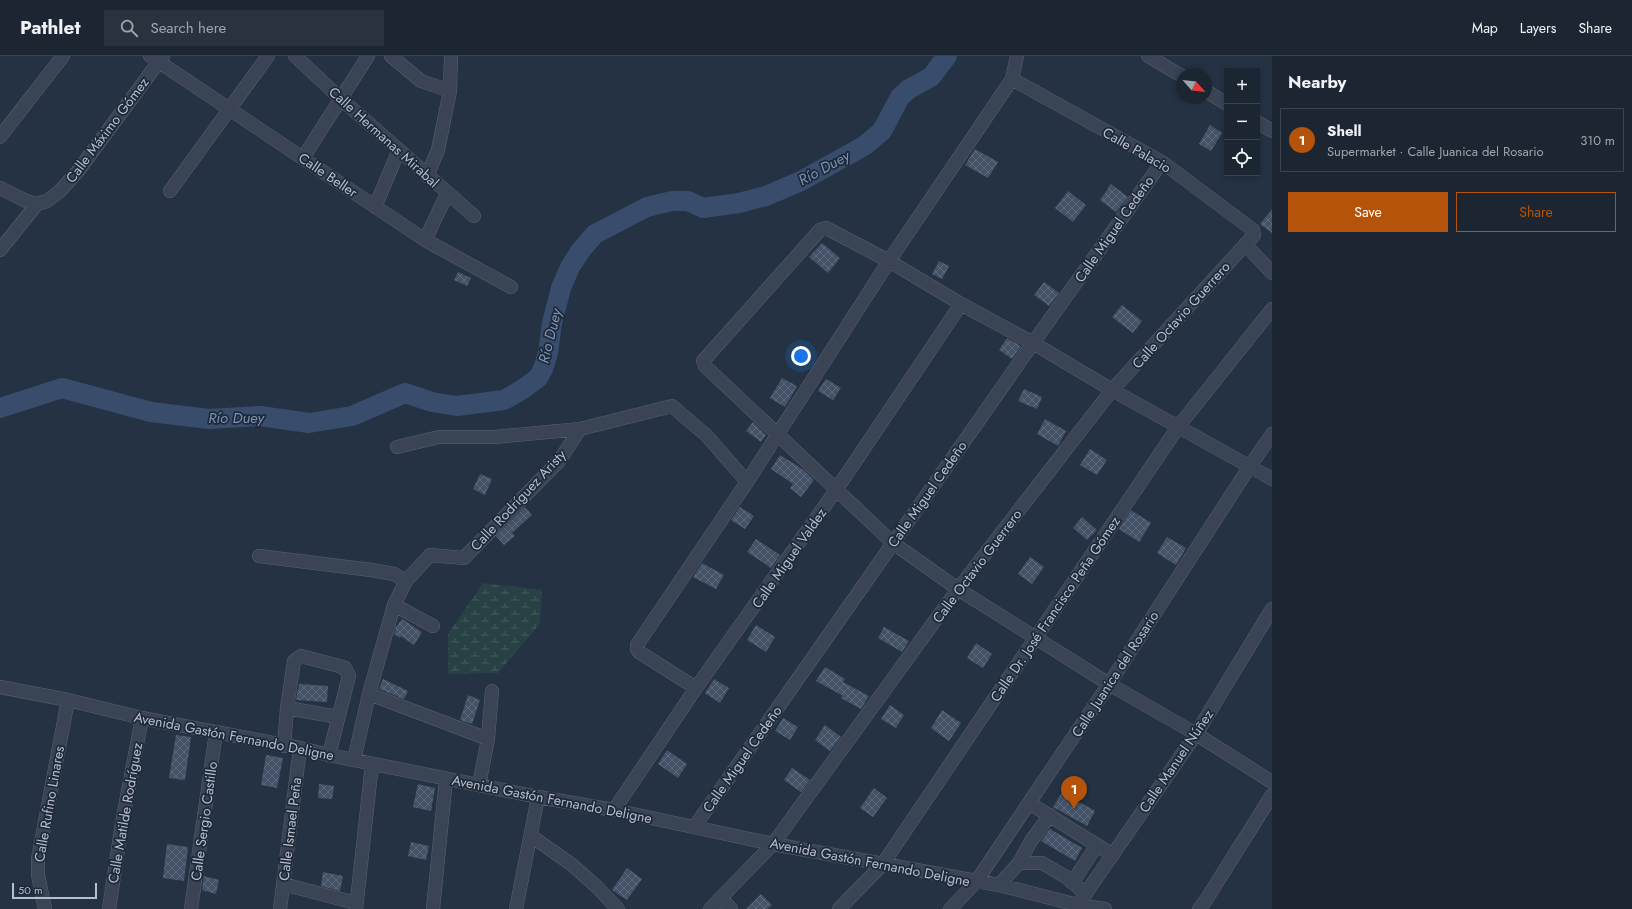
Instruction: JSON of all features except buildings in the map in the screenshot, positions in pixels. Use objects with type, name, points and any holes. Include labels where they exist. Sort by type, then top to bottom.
[{"type":"street","points":[[0,137],[63,56]]},
{"type":"street","points":[[170,191],[268,56]]},
{"type":"street","name":"Calle Hermanas Mirabal","points":[[295,56],[447,194],[474,216]]},
{"type":"street","points":[[303,158],[368,56]]},
{"type":"street","points":[[391,56],[421,81],[450,91]]},
{"type":"street","points":[[427,176],[438,150],[450,91],[451,56]]},
{"type":"street","points":[[696,688],[639,652],[637,645],[747,482],[889,261],[1012,79],[1017,56]]},
{"type":"street","points":[[1148,56],[1176,72]]},
{"type":"street","name":"Calle Beller","points":[[157,58],[229,109],[425,240],[511,287]]},
{"type":"street","name":"Calle Máximo Gómez","points":[[0,250],[42,203],[60,191],[78,171],[157,58]]},
{"type":"street","name":"Calle Palacio","points":[[1012,79],[1162,162],[1254,232]]},
{"type":"street","points":[[1212,95],[1224,102]]},
{"type":"street","points":[[1260,124],[1272,131]]},
{"type":"street","points":[[375,207],[399,150]]},
{"type":"street","name":"Calle Miguel Cedeño","points":[[695,826],[1033,343],[1162,162]]},
{"type":"street","points":[[0,188],[26,202],[42,203]]},
{"type":"street","points":[[425,240],[447,194]]},
{"type":"street","points":[[1272,479],[1112,390],[889,261],[826,228],[820,230],[703,361],[705,366],[893,543],[958,589],[1110,684],[1196,734],[1272,782]]},
{"type":"street","name":"Calle Octavio Guerrero","points":[[710,909],[773,844],[958,589],[1112,390],[1254,235],[1254,232]]},
{"type":"street","points":[[1245,244],[1272,273]]},
{"type":"street","name":"Calle Miguel Valdez","points":[[614,810],[696,688],[836,490],[961,304]]},
{"type":"street","name":"Calle Dr. José Francisco Peña Gómez","points":[[839,909],[882,865],[1178,427],[1272,308]]},
{"type":"street","points":[[397,447],[439,437],[495,437],[580,429],[672,406],[707,436],[747,482]]},
{"type":"street","name":"Calle Rodríguez Aristy","points":[[354,760],[369,694],[394,605],[406,581],[430,555],[464,558],[559,461],[580,429]]},
{"type":"street","name":"Calle Juanica del Rosario","points":[[950,909],[976,882],[1110,684],[1272,434]]},
{"type":"street","points":[[259,556],[371,570],[394,574],[406,581]]},
{"type":"street","points":[[394,605],[433,626]]},
{"type":"street","name":"Calle Manuel Núñez","points":[[1080,903],[1196,734],[1272,609]]},
{"type":"street","points":[[284,746],[287,708],[294,661],[301,656],[345,668],[349,676],[329,755]]},
{"type":"street","name":"Avenida Gastón Fernando Deligne","points":[[0,687],[68,700],[142,718],[300,748],[538,797],[695,826],[773,844],[882,865],[999,885],[1105,909]]},
{"type":"street","points":[[479,785],[488,739],[492,691]]},
{"type":"street","points":[[369,694],[488,739]]},
{"type":"street","name":"Calle Rufino Linares","points":[[45,909],[38,875],[38,859],[68,700]]},
{"type":"street","points":[[287,708],[338,717]]},
{"type":"street","name":"Calle Matilde Rodríguez","points":[[109,909],[122,823],[142,718]]},
{"type":"street","name":"Calle Sergio Castillo","points":[[192,909],[216,732]]},
{"type":"street","name":"Calle Ismael Peña","points":[[280,909],[300,748]]},
{"type":"street","points":[[283,884],[356,906],[372,764]]},
{"type":"street","points":[[433,909],[446,779]]},
{"type":"street","points":[[1199,909],[1272,796]]},
{"type":"street","points":[[516,909],[538,797]]},
{"type":"street","points":[[1029,803],[1113,855]]},
{"type":"street","points":[[999,885],[1019,863],[1031,841],[1050,815]]},
{"type":"street","points":[[531,836],[571,864],[597,887],[618,909]]},
{"type":"street","points":[[1072,883],[1097,845]]},
{"type":"street","points":[[1019,863],[1042,863],[1072,883],[1080,903]]},
{"type":"street","points":[[720,898],[730,909]]},
{"type":"green space","points":[[483,583],[542,590],[540,624],[498,673],[448,674],[448,634]]},
{"type":"waterway","name":"Río Duey","points":[[0,408],[62,388],[151,412],[209,419],[260,416],[309,423],[352,416],[405,393],[432,402],[457,406],[504,400],[538,378],[543,369],[548,353],[552,323],[561,288],[570,267],[581,250],[595,234],[647,207],[672,201],[688,201],[703,208],[739,203],[766,196],[801,181],[864,146],[882,131],[900,97],[909,89],[931,77],[947,56]]},
{"type":"place","name":"Shell","points":[[1074,809]]}]
